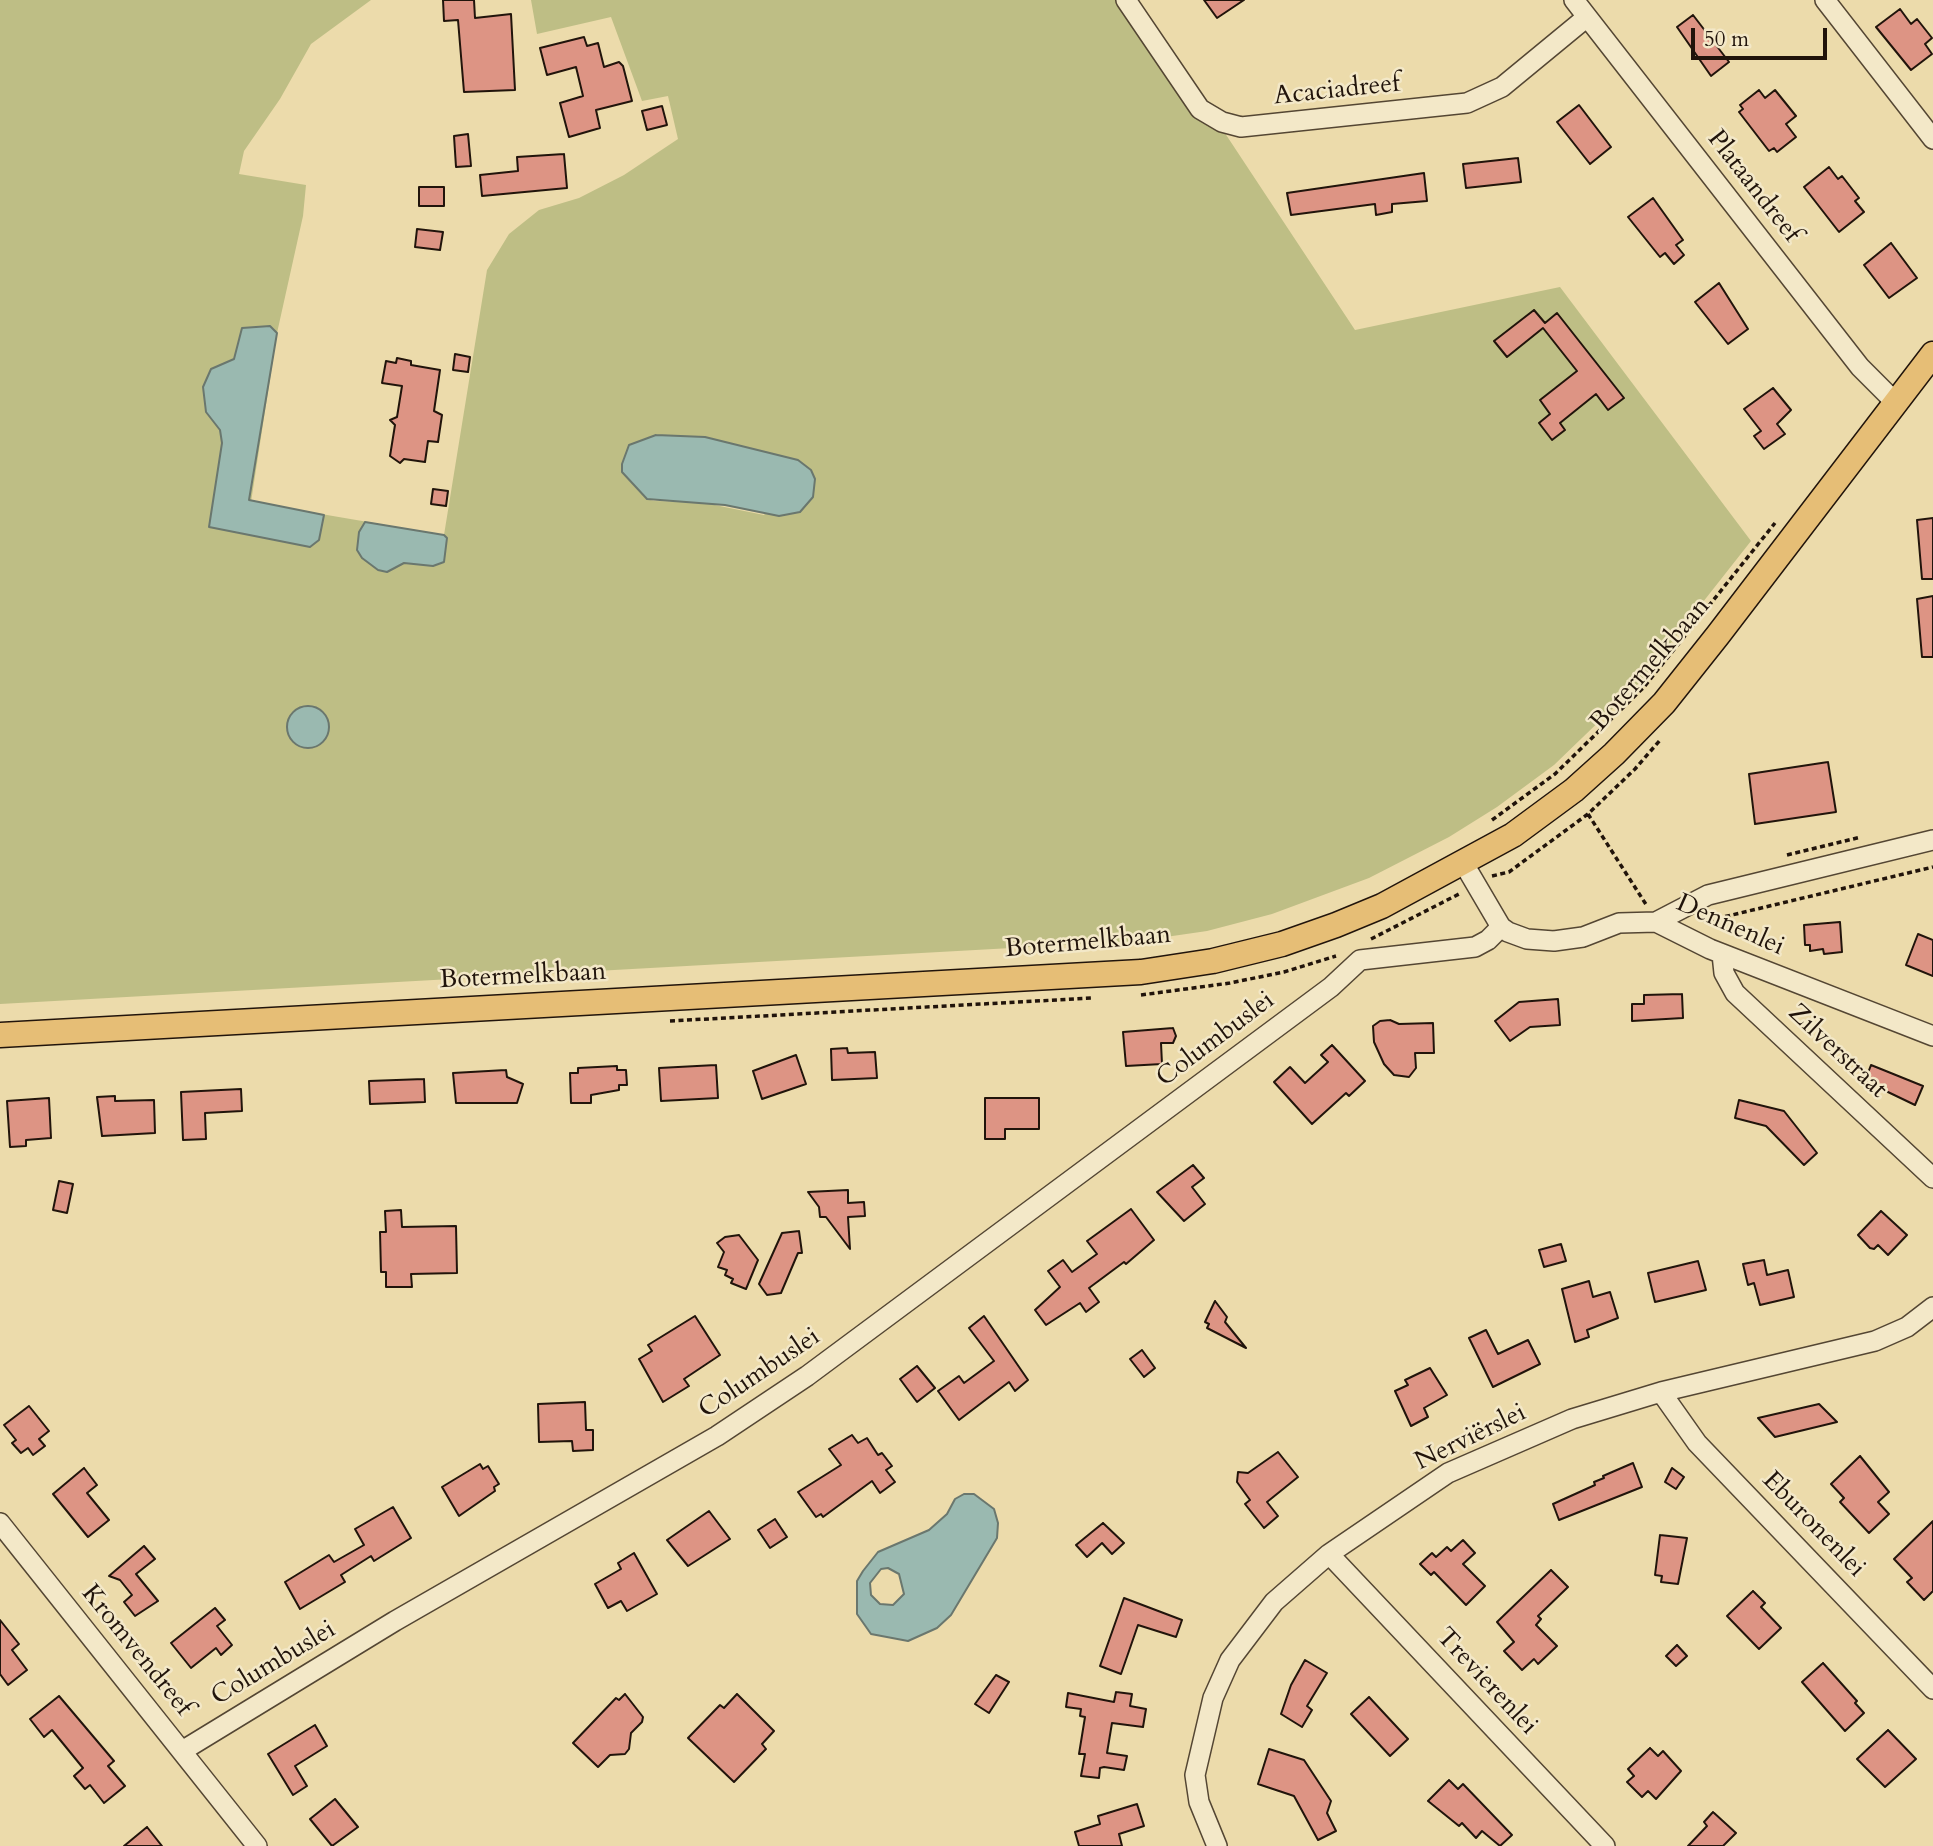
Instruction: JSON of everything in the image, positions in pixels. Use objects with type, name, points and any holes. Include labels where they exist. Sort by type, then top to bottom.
[{"type":"main road","name":"Botermelkbaan","points":[[0,1035],[1141,972],[1213,961],[1282,944],[1382,906],[1464,864],[1513,835],[1574,790],[1664,703],[1933,354]]},
{"type":"street","name":"Acaciadreef","points":[[1126,0],[1200,109],[1222,122],[1241,127],[1467,103],[1502,88],[1587,17]]},
{"type":"street","name":"Plataandreef","points":[[1574,0],[1860,367],[1896,403]]},
{"type":"street","points":[[1825,0],[1933,139]]},
{"type":"street","points":[[1656,922],[1708,895],[1933,841]]},
{"type":"street","points":[[1464,864],[1502,927]]},
{"type":"street","name":"Dennenlei","points":[[1502,927],[1527,939],[1554,941],[1583,937],[1619,923],[1656,922],[1722,954],[1933,1036]]},
{"type":"street","name":"Columbuslei","points":[[182,1751],[394,1621],[717,1436],[796,1383],[1331,987],[1360,960],[1475,947],[1502,927]]},
{"type":"street","name":"Zilverstraat","points":[[1722,954],[1724,973],[1735,993],[1933,1178]]},
{"type":"street","name":"Nerviërslei","points":[[1217,1846],[1199,1802],[1195,1775],[1213,1698],[1230,1660],[1274,1602],[1329,1554],[1448,1473],[1572,1419],[1661,1392],[1875,1341],[1908,1327],[1933,1307]]},
{"type":"street","name":"Eburonenlei","points":[[1661,1392],[1697,1443],[1933,1689]]},
{"type":"street","name":"Kromvendreef","points":[[0,1523],[257,1846]]},
{"type":"street","name":"Trevierenlei","points":[[1329,1554],[1605,1846]]},
{"type":"path","points":[[1488,823],[1555,774],[1644,688],[1782,514]]},
{"type":"path","points":[[1530,858],[1588,814],[1635,884],[1656,922]]},
{"type":"path","points":[[1691,920],[1715,919],[1933,867]]},
{"type":"green space","points":[[0,0],[371,0],[311,44],[280,99],[244,151],[239,174],[306,185],[303,216],[277,333],[251,502],[444,535],[487,270],[509,234],[539,210],[579,198],[624,175],[678,139],[668,96],[642,101],[611,17],[537,34],[531,0],[1137,0],[1355,330],[1560,287],[1751,541],[1640,682],[1554,765],[1497,807],[1449,837],[1369,878],[1272,914],[1207,931],[1138,941],[0,1004]],"holes":[[[656,435],[705,437],[798,460],[764,515],[700,502],[654,501],[647,499],[626,477]]]},
{"type":"water","points":[[270,326],[277,333],[249,500],[324,515],[319,540],[310,547],[209,527],[222,443],[220,430],[206,412],[203,387],[211,369],[234,359],[242,328]]},
{"type":"water","points":[[656,435],[705,437],[798,460],[811,470],[815,479],[813,497],[800,512],[779,516],[725,505],[647,499],[622,472],[622,464],[629,445]]},
{"type":"water","points":[[365,522],[444,535],[447,538],[444,562],[433,566],[404,563],[387,572],[378,570],[362,558],[357,550],[359,532]]},
{"type":"water","points":[[308,706],[323,712],[329,727],[323,742],[308,748],[293,742],[287,727],[293,712]]},
{"type":"water","points":[[964,1494],[974,1494],[994,1509],[998,1523],[997,1538],[951,1615],[937,1628],[908,1641],[871,1634],[857,1614],[857,1581],[863,1571],[878,1552],[929,1530],[947,1514],[955,1499]],"holes":[[[888,1568],[899,1574],[904,1594],[893,1605],[880,1604],[871,1595],[870,1583],[881,1569]]]},
{"type":"building","points":[[443,0],[474,0],[475,18],[511,14],[515,90],[464,92],[458,20],[444,21]]},
{"type":"building","points":[[1204,0],[1244,0],[1217,18]]},
{"type":"building","points":[[1900,9],[1911,24],[1917,19],[1932,38],[1925,44],[1932,54],[1911,70],[1876,27]]},
{"type":"building","points":[[1693,15],[1729,62],[1711,76],[1677,27]]},
{"type":"building","points":[[584,37],[587,46],[598,43],[604,67],[619,62],[623,66],[632,101],[596,110],[600,128],[569,137],[560,103],[583,96],[576,67],[547,75],[540,48]]},
{"type":"building","points":[[1759,90],[1765,98],[1775,90],[1796,116],[1786,124],[1796,137],[1777,152],[1774,148],[1769,151],[1739,112],[1743,109],[1740,105]]},
{"type":"building","points":[[1579,105],[1611,147],[1590,164],[1557,122]]},
{"type":"building","points":[[662,106],[667,125],[647,130],[642,111]]},
{"type":"building","points":[[468,134],[471,166],[456,167],[454,136]]},
{"type":"building","points":[[564,154],[567,188],[482,196],[480,175],[518,171],[517,157]]},
{"type":"building","points":[[1518,158],[1521,182],[1466,188],[1463,164]]},
{"type":"building","points":[[1829,167],[1838,179],[1842,176],[1859,198],[1855,201],[1864,212],[1839,232],[1804,187]]},
{"type":"building","points":[[1424,173],[1427,201],[1392,204],[1392,212],[1376,215],[1375,204],[1291,215],[1287,193]]},
{"type":"building","points":[[419,187],[444,187],[444,206],[419,206]]},
{"type":"building","points":[[1653,198],[1683,240],[1676,245],[1684,255],[1674,264],[1665,253],[1660,257],[1628,217]]},
{"type":"building","points":[[417,229],[443,232],[440,250],[415,247]]},
{"type":"building","points":[[1891,243],[1917,278],[1889,298],[1864,265]]},
{"type":"building","points":[[1719,283],[1748,329],[1728,344],[1695,302]]},
{"type":"building","points":[[1534,310],[1545,323],[1557,313],[1624,398],[1608,410],[1596,394],[1560,423],[1565,430],[1552,440],[1539,423],[1550,414],[1540,400],[1577,371],[1543,328],[1507,357],[1494,341]]},
{"type":"building","points":[[455,354],[470,357],[468,372],[453,370]]},
{"type":"building","points":[[397,358],[411,361],[411,365],[440,370],[434,411],[442,415],[438,442],[428,441],[425,462],[404,459],[400,463],[390,456],[395,425],[390,420],[397,417],[402,386],[382,383],[386,361],[396,363]]},
{"type":"building","points":[[1773,388],[1791,410],[1777,424],[1785,434],[1764,449],[1754,436],[1761,431],[1744,409]]},
{"type":"building","points":[[433,489],[448,491],[446,506],[431,504]]},
{"type":"building","points":[[1933,518],[1933,579],[1922,579],[1917,520]]},
{"type":"building","points":[[1933,596],[1933,657],[1922,657],[1917,599]]},
{"type":"building","points":[[1828,762],[1836,812],[1755,824],[1749,774]]},
{"type":"building","points":[[1840,922],[1842,952],[1824,954],[1823,949],[1810,951],[1810,945],[1805,945],[1804,925]]},
{"type":"building","points":[[1918,934],[1933,940],[1933,976],[1906,965]]},
{"type":"building","points":[[1682,994],[1683,1018],[1632,1021],[1632,1004],[1644,1004],[1644,995]]},
{"type":"building","points":[[1558,999],[1560,1025],[1530,1027],[1510,1041],[1495,1021],[1519,1002]]},
{"type":"building","points":[[1390,1020],[1399,1024],[1433,1023],[1434,1053],[1415,1053],[1416,1068],[1409,1077],[1394,1075],[1384,1064],[1374,1042],[1373,1026],[1380,1021]]},
{"type":"building","points":[[1173,1028],[1176,1036],[1173,1043],[1161,1043],[1162,1064],[1126,1066],[1123,1032]]},
{"type":"building","points":[[1332,1045],[1365,1081],[1349,1096],[1346,1093],[1312,1124],[1274,1082],[1290,1067],[1305,1083],[1328,1062],[1321,1055]]},
{"type":"building","points":[[847,1048],[848,1053],[875,1052],[877,1078],[832,1080],[831,1049]]},
{"type":"building","points":[[796,1055],[806,1084],[762,1099],[753,1071]]},
{"type":"building","points":[[716,1065],[718,1098],[661,1101],[659,1068]]},
{"type":"building","points":[[1871,1065],[1923,1086],[1915,1105],[1865,1081]]},
{"type":"building","points":[[617,1066],[617,1070],[626,1070],[627,1085],[619,1085],[619,1090],[591,1095],[591,1103],[571,1103],[570,1073],[578,1073],[578,1068]]},
{"type":"building","points":[[506,1070],[507,1077],[523,1084],[517,1103],[456,1103],[453,1073]]},
{"type":"building","points":[[424,1079],[425,1102],[370,1104],[369,1081]]},
{"type":"building","points":[[241,1089],[242,1111],[205,1113],[206,1139],[183,1140],[181,1092]]},
{"type":"building","points":[[115,1096],[115,1101],[154,1100],[155,1133],[102,1136],[97,1097]]},
{"type":"building","points":[[49,1098],[51,1138],[26,1140],[26,1146],[10,1147],[7,1101]]},
{"type":"building","points":[[985,1098],[1039,1098],[1039,1129],[1005,1129],[1005,1139],[985,1139]]},
{"type":"building","points":[[1739,1100],[1784,1111],[1817,1153],[1804,1165],[1766,1126],[1735,1118]]},
{"type":"building","points":[[1193,1165],[1204,1178],[1192,1187],[1205,1204],[1184,1221],[1157,1192]]},
{"type":"building","points":[[59,1181],[73,1184],[67,1213],[53,1210]]},
{"type":"building","points":[[848,1190],[848,1203],[864,1202],[865,1216],[848,1217],[850,1249],[826,1217],[820,1217],[819,1207],[808,1192]]},
{"type":"building","points":[[1131,1209],[1154,1240],[1126,1264],[1124,1262],[1089,1288],[1099,1302],[1086,1312],[1080,1303],[1046,1325],[1035,1310],[1060,1287],[1048,1271],[1063,1260],[1072,1272],[1097,1254],[1087,1241]]},
{"type":"building","points":[[401,1210],[402,1227],[456,1226],[457,1273],[411,1274],[412,1287],[386,1287],[386,1272],[381,1272],[380,1232],[386,1232],[385,1211]]},
{"type":"building","points":[[1881,1211],[1907,1235],[1888,1255],[1878,1245],[1874,1249],[1870,1248],[1858,1235]]},
{"type":"building","points":[[799,1231],[802,1253],[798,1253],[781,1293],[767,1295],[759,1284],[782,1233]]},
{"type":"building","points":[[739,1235],[758,1260],[746,1289],[731,1283],[733,1279],[725,1275],[727,1270],[718,1267],[724,1252],[717,1243],[725,1237]]},
{"type":"building","points":[[1561,1244],[1566,1261],[1544,1267],[1539,1250]]},
{"type":"building","points":[[1764,1260],[1767,1275],[1788,1270],[1794,1297],[1760,1305],[1754,1283],[1748,1285],[1743,1264]]},
{"type":"building","points":[[1698,1261],[1706,1290],[1655,1302],[1648,1273]]},
{"type":"building","points":[[1589,1281],[1593,1297],[1610,1292],[1618,1318],[1587,1330],[1589,1337],[1575,1342],[1562,1289]]},
{"type":"building","points":[[1215,1301],[1227,1317],[1225,1322],[1246,1348],[1207,1328],[1209,1324],[1205,1322]]},
{"type":"building","points":[[695,1316],[720,1355],[684,1379],[689,1386],[663,1402],[639,1359],[652,1351],[648,1345]]},
{"type":"building","points":[[984,1316],[1028,1380],[1015,1391],[1009,1382],[959,1420],[938,1391],[959,1376],[964,1383],[994,1361],[969,1328]]},
{"type":"building","points":[[1486,1330],[1498,1354],[1528,1340],[1540,1364],[1493,1387],[1469,1338]]},
{"type":"building","points":[[1142,1350],[1155,1368],[1144,1377],[1130,1359]]},
{"type":"building","points":[[917,1366],[935,1388],[917,1402],[900,1379]]},
{"type":"building","points":[[1430,1368],[1447,1395],[1424,1408],[1428,1417],[1411,1426],[1395,1391],[1408,1385],[1405,1380]]},
{"type":"building","points":[[585,1402],[586,1430],[593,1430],[593,1450],[573,1451],[572,1441],[539,1442],[538,1404]]},
{"type":"building","points":[[1819,1404],[1837,1422],[1775,1437],[1758,1418]]},
{"type":"building","points":[[29,1406],[49,1431],[39,1439],[45,1446],[33,1455],[28,1448],[21,1453],[12,1443],[16,1440],[4,1425]]},
{"type":"building","points":[[852,1435],[858,1443],[867,1438],[878,1455],[882,1453],[892,1466],[886,1470],[895,1482],[880,1493],[872,1481],[823,1517],[821,1514],[816,1517],[798,1492],[841,1465],[829,1449]]},
{"type":"building","points":[[1278,1452],[1298,1477],[1267,1502],[1278,1516],[1264,1528],[1245,1504],[1250,1500],[1237,1482],[1238,1472],[1248,1473]]},
{"type":"building","points":[[1860,1456],[1889,1492],[1878,1502],[1889,1514],[1869,1533],[1840,1502],[1844,1498],[1831,1484]]},
{"type":"building","points":[[1633,1463],[1642,1487],[1559,1520],[1553,1504],[1595,1485],[1594,1482],[1604,1478],[1603,1476]]},
{"type":"building","points":[[480,1464],[483,1469],[488,1466],[499,1484],[494,1487],[495,1491],[459,1516],[442,1487]]},
{"type":"building","points":[[84,1468],[97,1485],[87,1493],[109,1520],[88,1537],[53,1494]]},
{"type":"building","points":[[1672,1468],[1684,1477],[1676,1489],[1665,1482]]},
{"type":"building","points":[[393,1507],[411,1538],[374,1561],[371,1556],[341,1575],[345,1582],[300,1609],[285,1582],[329,1555],[334,1562],[364,1545],[355,1529]]},
{"type":"building","points":[[709,1511],[730,1539],[688,1566],[667,1540]]},
{"type":"building","points":[[775,1519],[787,1537],[770,1548],[758,1530]]},
{"type":"building","points":[[1933,1521],[1933,1591],[1924,1600],[1907,1582],[1912,1578],[1894,1559]]},
{"type":"building","points":[[1103,1523],[1124,1543],[1112,1554],[1102,1543],[1087,1557],[1076,1545]]},
{"type":"building","points":[[1660,1535],[1687,1538],[1678,1584],[1661,1582],[1662,1576],[1655,1575]]},
{"type":"building","points":[[1463,1540],[1475,1553],[1463,1564],[1485,1586],[1466,1605],[1434,1572],[1431,1575],[1420,1564],[1432,1553],[1436,1557],[1447,1547],[1451,1551]]},
{"type":"building","points":[[144,1546],[155,1559],[136,1574],[158,1601],[135,1616],[124,1602],[132,1595],[120,1580],[109,1576]]},
{"type":"building","points":[[634,1553],[657,1594],[627,1611],[621,1601],[608,1608],[595,1584],[621,1569],[618,1563]]},
{"type":"building","points":[[1551,1570],[1568,1587],[1538,1616],[1541,1619],[1536,1625],[1557,1646],[1538,1664],[1534,1659],[1522,1670],[1504,1651],[1514,1642],[1497,1622]]},
{"type":"building","points":[[1753,1591],[1765,1603],[1761,1607],[1781,1628],[1759,1649],[1727,1616]]},
{"type":"building","points":[[1124,1598],[1182,1620],[1176,1637],[1138,1625],[1121,1674],[1100,1666]]},
{"type":"building","points":[[215,1608],[225,1620],[217,1626],[232,1645],[221,1655],[216,1648],[191,1668],[171,1643]]},
{"type":"building","points":[[0,1620],[19,1644],[12,1650],[27,1670],[8,1685],[0,1674]]},
{"type":"building","points":[[1677,1645],[1687,1656],[1676,1666],[1666,1656]]},
{"type":"building","points":[[1305,1660],[1327,1673],[1307,1706],[1312,1710],[1302,1727],[1281,1714],[1291,1685]]},
{"type":"building","points":[[1823,1663],[1857,1701],[1855,1703],[1864,1713],[1845,1731],[1802,1682]]},
{"type":"building","points":[[996,1675],[1009,1682],[989,1713],[975,1704]]},
{"type":"building","points":[[1116,1692],[1132,1694],[1130,1706],[1146,1709],[1143,1727],[1112,1723],[1107,1753],[1127,1756],[1124,1770],[1104,1767],[1100,1768],[1099,1778],[1081,1776],[1085,1754],[1079,1754],[1085,1717],[1080,1716],[1081,1709],[1066,1707],[1068,1693],[1114,1702]]},
{"type":"building","points":[[625,1694],[643,1717],[642,1722],[631,1733],[629,1749],[625,1754],[610,1755],[598,1767],[573,1743],[616,1698],[619,1700]]},
{"type":"building","points":[[737,1694],[774,1731],[762,1744],[766,1749],[734,1782],[688,1738],[720,1705],[724,1708]]},
{"type":"building","points":[[59,1696],[114,1761],[108,1766],[125,1786],[104,1803],[90,1785],[85,1789],[74,1776],[83,1768],[52,1730],[44,1737],[30,1719]]},
{"type":"building","points":[[1369,1697],[1408,1739],[1390,1756],[1351,1714]]},
{"type":"building","points":[[315,1725],[327,1746],[295,1766],[307,1786],[293,1795],[268,1754]]},
{"type":"building","points":[[1888,1730],[1916,1759],[1885,1787],[1857,1759]]},
{"type":"building","points":[[1650,1748],[1658,1756],[1663,1751],[1681,1771],[1656,1799],[1648,1791],[1642,1797],[1627,1782],[1634,1776],[1628,1769]]},
{"type":"building","points":[[1269,1749],[1304,1760],[1331,1801],[1327,1813],[1336,1831],[1318,1840],[1294,1796],[1258,1784]]},
{"type":"building","points":[[1449,1780],[1458,1789],[1463,1784],[1512,1835],[1500,1846],[1482,1831],[1476,1838],[1462,1823],[1459,1826],[1428,1801]]},
{"type":"building","points":[[335,1799],[358,1827],[332,1846],[310,1819]]},
{"type":"building","points":[[1137,1804],[1144,1826],[1119,1834],[1122,1846],[1079,1846],[1075,1832],[1100,1824],[1098,1816]]},
{"type":"building","points":[[1713,1812],[1736,1833],[1723,1846],[1688,1846],[1707,1826],[1704,1822]]},
{"type":"building","points":[[147,1827],[162,1846],[124,1846]]}]
